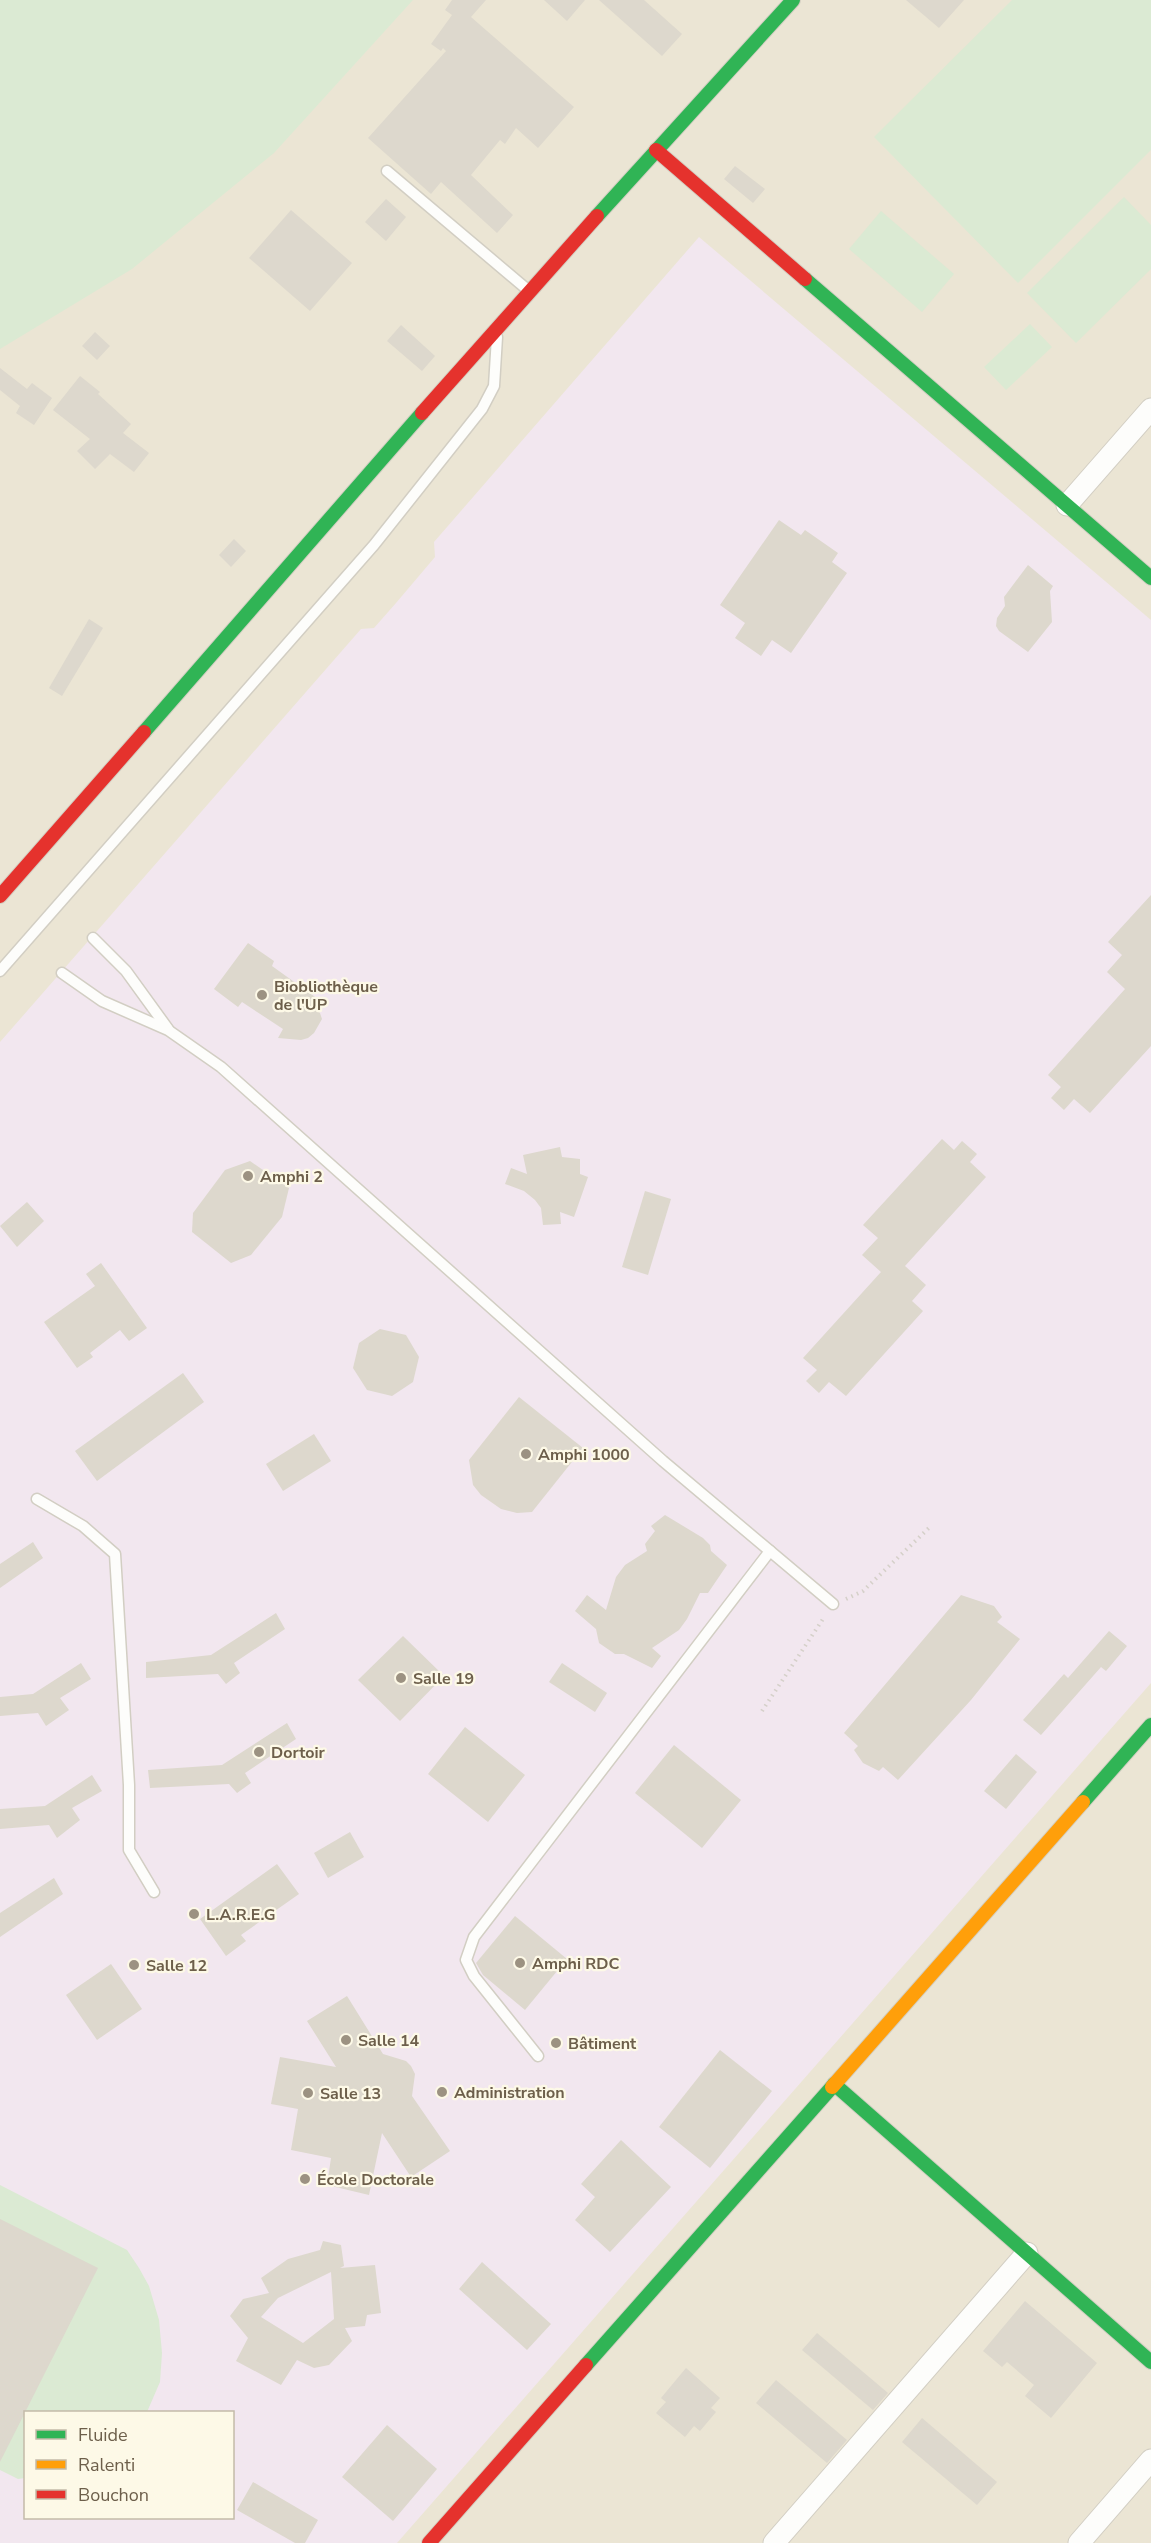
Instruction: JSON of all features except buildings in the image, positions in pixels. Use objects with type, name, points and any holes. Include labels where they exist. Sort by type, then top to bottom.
[{"type":"street","points":[[0,896],[529,291],[793,0]]},
{"type":"street","points":[[656,150],[1151,578]]},
{"type":"street","points":[[1067,505],[1151,409]]},
{"type":"street","points":[[429,2543],[1151,1725]]},
{"type":"street","points":[[834,2084],[1151,2362]]},
{"type":"street","points":[[774,2543],[1027,2253]]},
{"type":"street","points":[[1079,2543],[1151,2460]]},
{"type":"lane","points":[[387,171],[529,291]]},
{"type":"lane","points":[[0,970],[374,545],[482,409],[494,386],[497,368],[497,328]]},
{"type":"lane","points":[[93,938],[126,971],[168,1030]]},
{"type":"lane","points":[[62,973],[102,1001],[168,1030],[221,1067],[654,1454],[833,1604]]},
{"type":"lane","points":[[37,1500],[83,1526],[114,1554],[129,1785],[129,1850],[154,1892]]},
{"type":"lane","points":[[538,2056],[474,1976],[466,1960],[474,1937],[770,1551]]},
{"type":"shaded area","points":[[0,0],[1151,0],[1151,2543],[0,2543]]},
{"type":"shaded area","points":[[699,237],[1151,620],[1151,1683],[397,2543],[0,2543],[0,1042],[361,629],[374,628],[435,557],[434,542]]},
{"type":"green space","points":[[0,0],[413,0],[274,153],[132,269],[0,349]]},
{"type":"green space","points":[[1012,0],[1151,0],[1151,150],[1018,283],[874,137]]},
{"type":"green space","points":[[1124,197],[1151,225],[1151,269],[1076,343],[1027,293]]},
{"type":"green space","points":[[881,211],[954,274],[922,312],[849,249]]},
{"type":"green space","points":[[1030,324],[1052,347],[1006,390],[984,367]]},
{"type":"green space","points":[[0,2185],[127,2250],[149,2286],[159,2320],[162,2353],[160,2382],[147,2411],[24,2411],[24,2478],[18,2479],[0,2470]]},
{"type":"traffic: fast","points":[[597,216],[793,0]]},
{"type":"traffic: fast","points":[[805,279],[1151,578]]},
{"type":"traffic: fast","points":[[144,732],[422,413]]},
{"type":"traffic: fast","points":[[1083,1802],[1151,1725]]},
{"type":"traffic: fast","points":[[834,2084],[1151,2362]]},
{"type":"traffic: fast","points":[[586,2365],[832,2087]]},
{"type":"traffic: slow","points":[[832,2087],[1083,1802]]},
{"type":"traffic: jam","points":[[656,150],[805,279]]},
{"type":"traffic: jam","points":[[422,413],[597,216]]},
{"type":"traffic: jam","points":[[0,896],[144,732]]},
{"type":"traffic: jam","points":[[429,2543],[586,2365]]},
{"type":"place","name":"Biobliothèque de l'UP","points":[[262,995]]},
{"type":"place","name":"Amphi 2","points":[[248,1176]]},
{"type":"place","name":"Amphi 1000","points":[[526,1454]]},
{"type":"place","name":"Salle 19","points":[[401,1678]]},
{"type":"place","name":"Dortoir","points":[[259,1752]]},
{"type":"place","name":"L.A.R.E.G","points":[[194,1914]]},
{"type":"place","name":"Amphi RDC","points":[[520,1963]]},
{"type":"place","name":"Salle 12","points":[[134,1965]]},
{"type":"place","name":"Salle 14","points":[[346,2040]]},
{"type":"place","name":"Bâtiment","points":[[556,2043]]},
{"type":"place","name":"Administration","points":[[442,2092]]},
{"type":"place","name":"Salle 13","points":[[308,2093]]},
{"type":"place","name":"École Doctorale","points":[[305,2179]]}]
